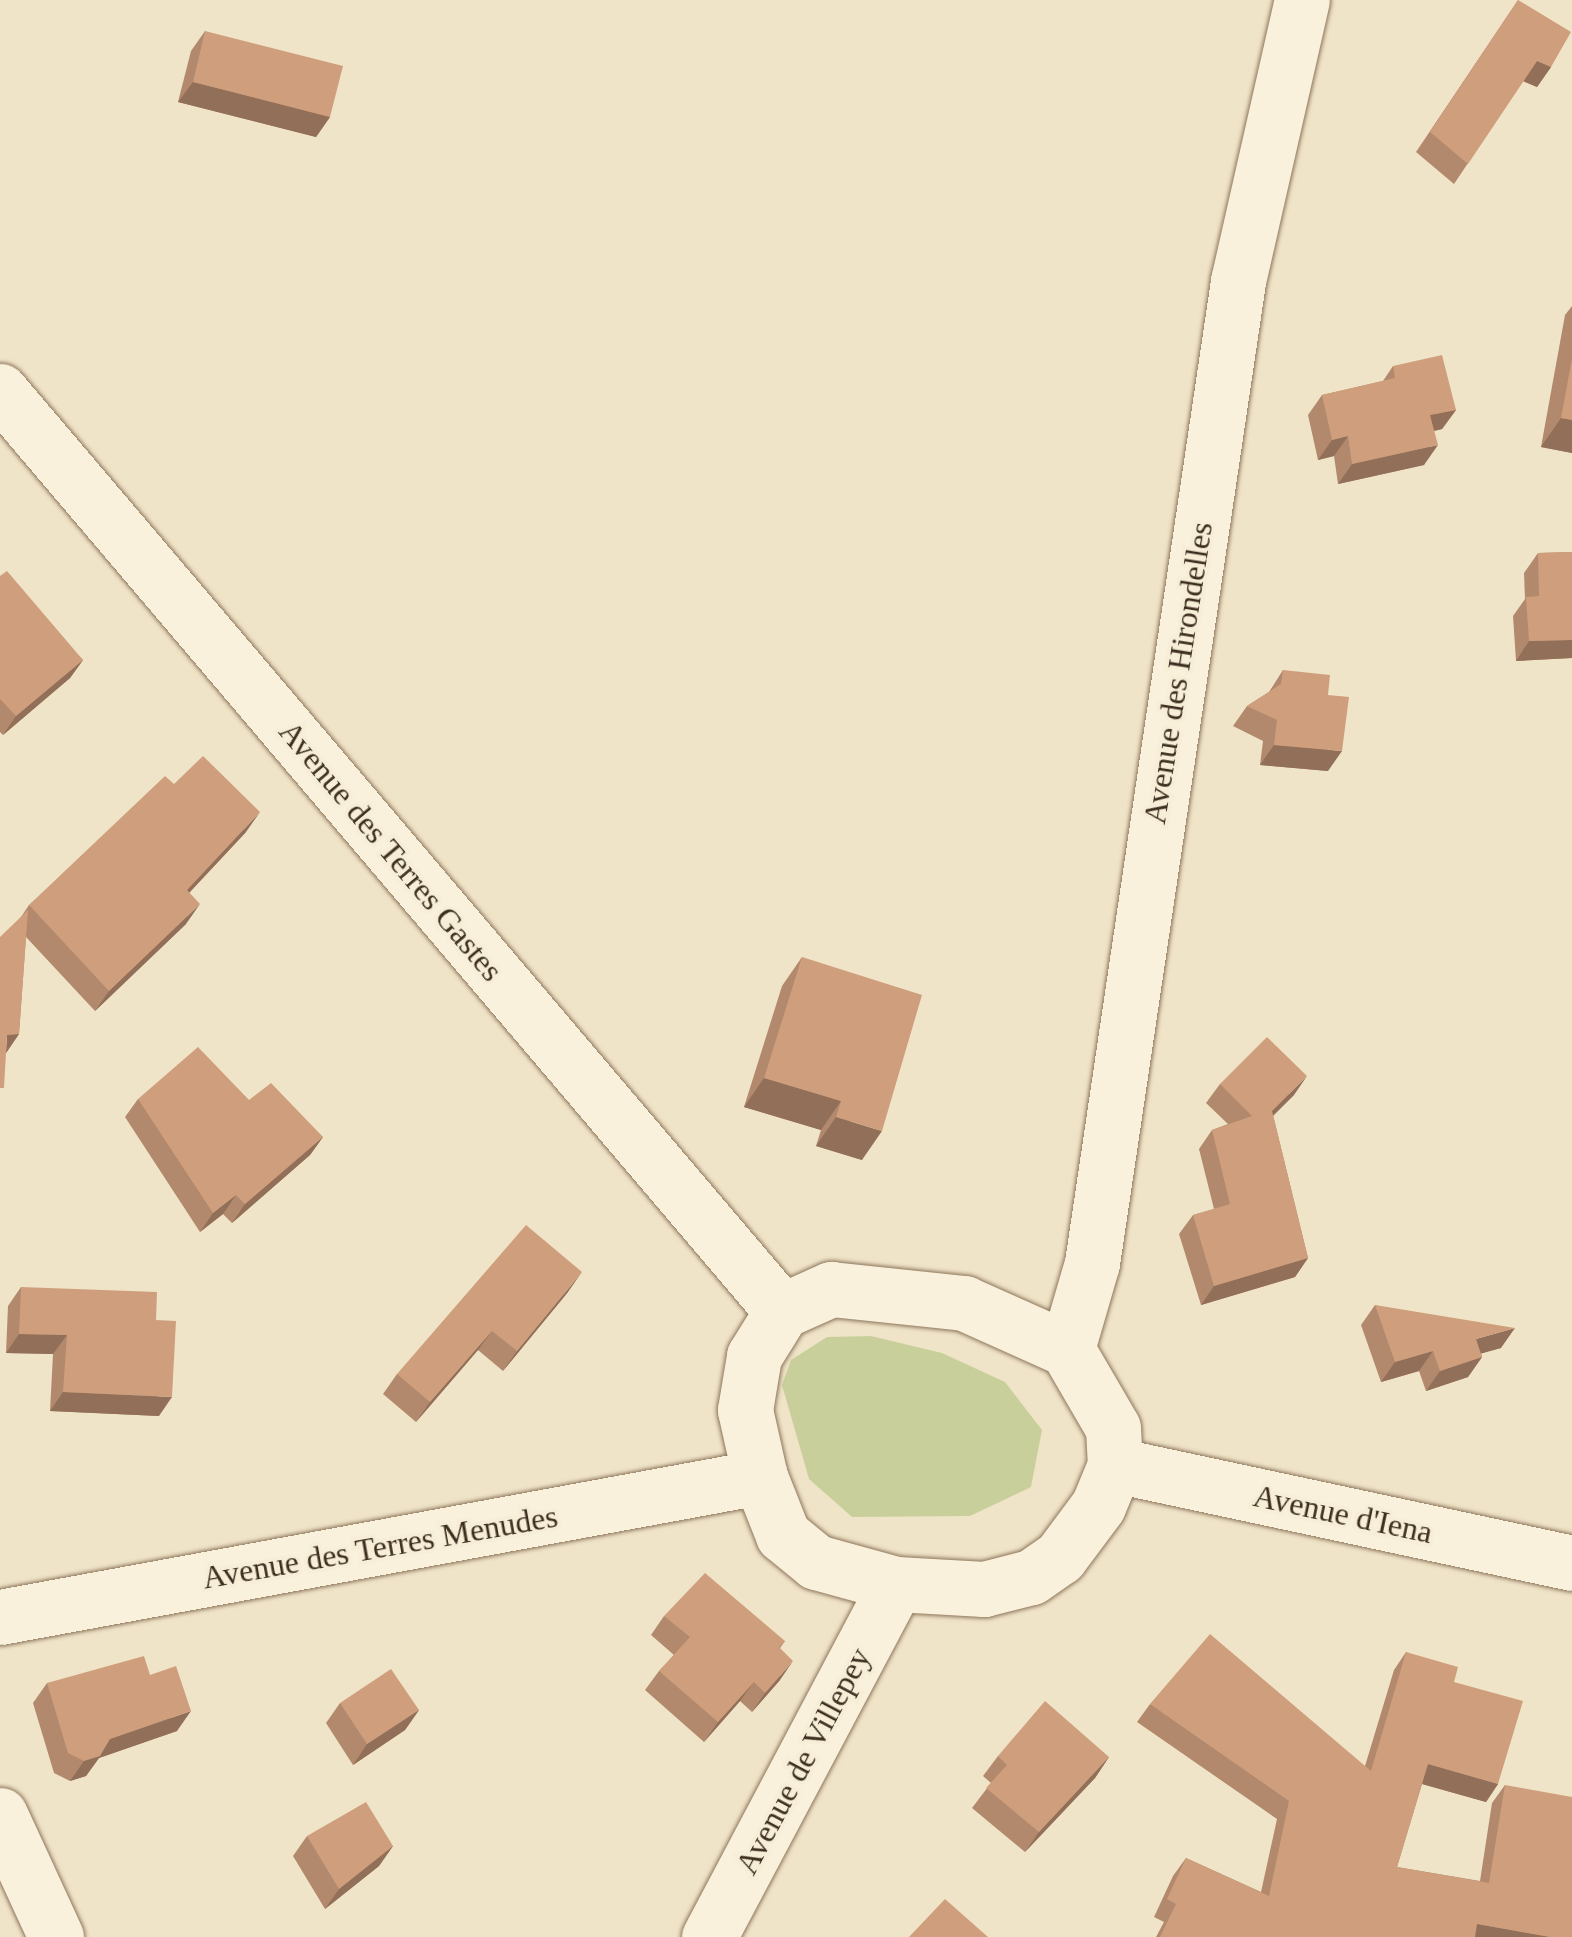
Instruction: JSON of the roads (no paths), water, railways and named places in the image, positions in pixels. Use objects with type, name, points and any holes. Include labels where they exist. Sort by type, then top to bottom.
[{"type":"street","name":"Avenue des Hirondelles","points":[[1067,1349],[1092,1263],[1238,281],[1302,0]]},
{"type":"street","name":"Avenue des Terres Gastes","points":[[0,391],[782,1311]]},
{"type":"street","points":[[830,1289],[964,1303],[1067,1349],[1113,1428],[1115,1466],[1089,1519],[1060,1558],[1032,1577],[984,1589],[896,1584],[816,1562],[784,1535],[760,1477],[745,1410],[754,1356],[782,1311],[830,1289]]},
{"type":"street","name":"Avenue d'Iena","points":[[1115,1466],[1572,1563]]},
{"type":"street","name":"Avenue des Terres Menudes","points":[[0,1617],[760,1477]]},
{"type":"street","name":"Avenue de Villepey","points":[[709,1937],[896,1584]]},
{"type":"street","points":[[0,1814],[56,1937]]}]
